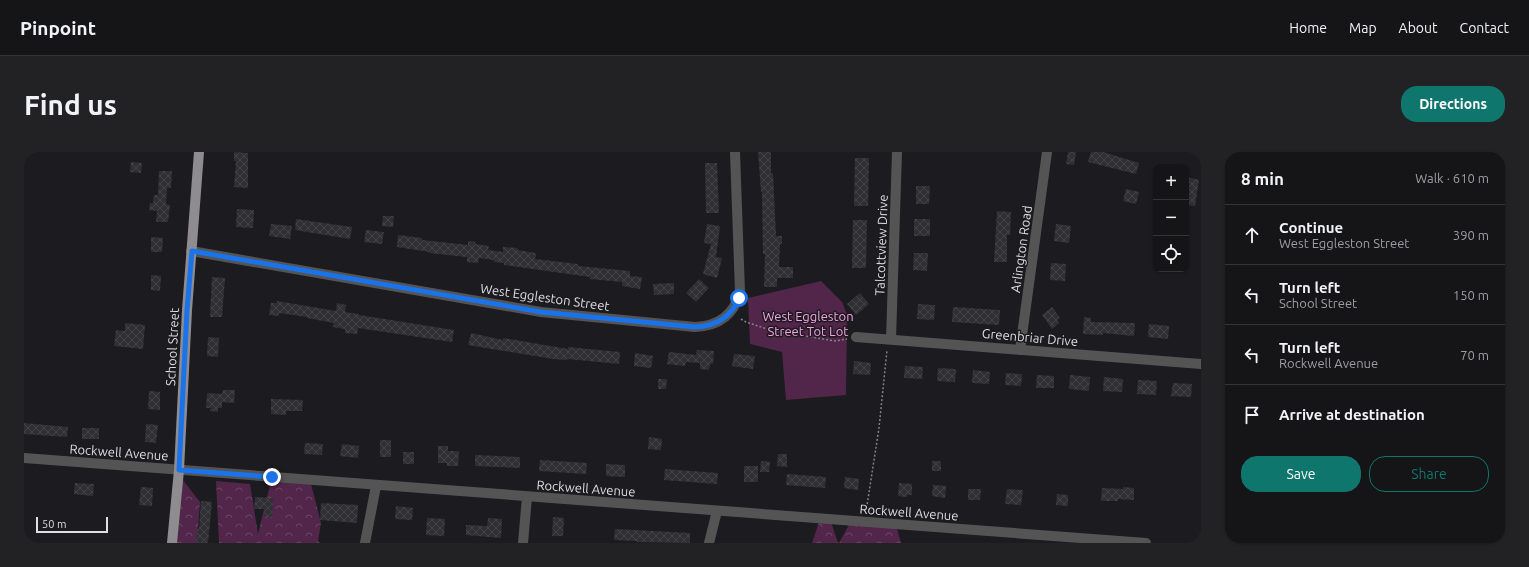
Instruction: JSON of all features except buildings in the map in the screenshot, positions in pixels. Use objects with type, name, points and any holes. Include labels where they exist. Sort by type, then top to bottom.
[{"type":"main road","name":"School Street","points":[[172,543],[179,470],[187,310],[199,152]]},
{"type":"street","name":"West Eggleston Street","points":[[192,251],[541,312],[703,327],[719,322],[729,314],[736,304],[740,292],[735,152]]},
{"type":"street","name":"Talcottview Drive","points":[[891,339],[897,152]]},
{"type":"street","name":"Arlington Road","points":[[1020,350],[1046,152]]},
{"type":"street","name":"Greenbriar Drive","points":[[856,337],[1201,364]]},
{"type":"street","name":"Rockwell Avenue","points":[[24,458],[376,486],[865,522],[1028,539],[1146,543]]},
{"type":"street","points":[[365,543],[376,486]]},
{"type":"street","points":[[523,543],[527,497]]},
{"type":"street","points":[[709,543],[717,511]]},
{"type":"path","points":[[741,319],[758,327],[777,332],[835,341],[856,337]]},
{"type":"path","points":[[865,522],[879,428],[887,350]]},
{"type":"green space","name":"West Eggleston Street Tot Lot","points":[[821,281],[842,302],[847,314],[846,395],[786,400],[782,352],[750,344],[748,298]]},
{"type":"green space","points":[[272,477],[310,480],[321,523],[318,541],[320,543],[219,543],[216,481],[250,484],[258,534]]},
{"type":"green space","points":[[182,479],[200,502],[197,543],[174,543]]},
{"type":"green space","points":[[820,519],[830,519],[838,543],[812,543]]},
{"type":"green space","points":[[851,521],[896,525],[901,543],[839,543]]},
{"type":"route","points":[[272,477],[179,470],[187,310],[192,251],[541,312],[695,327],[703,327],[719,322],[733,310],[739,298]]}]
